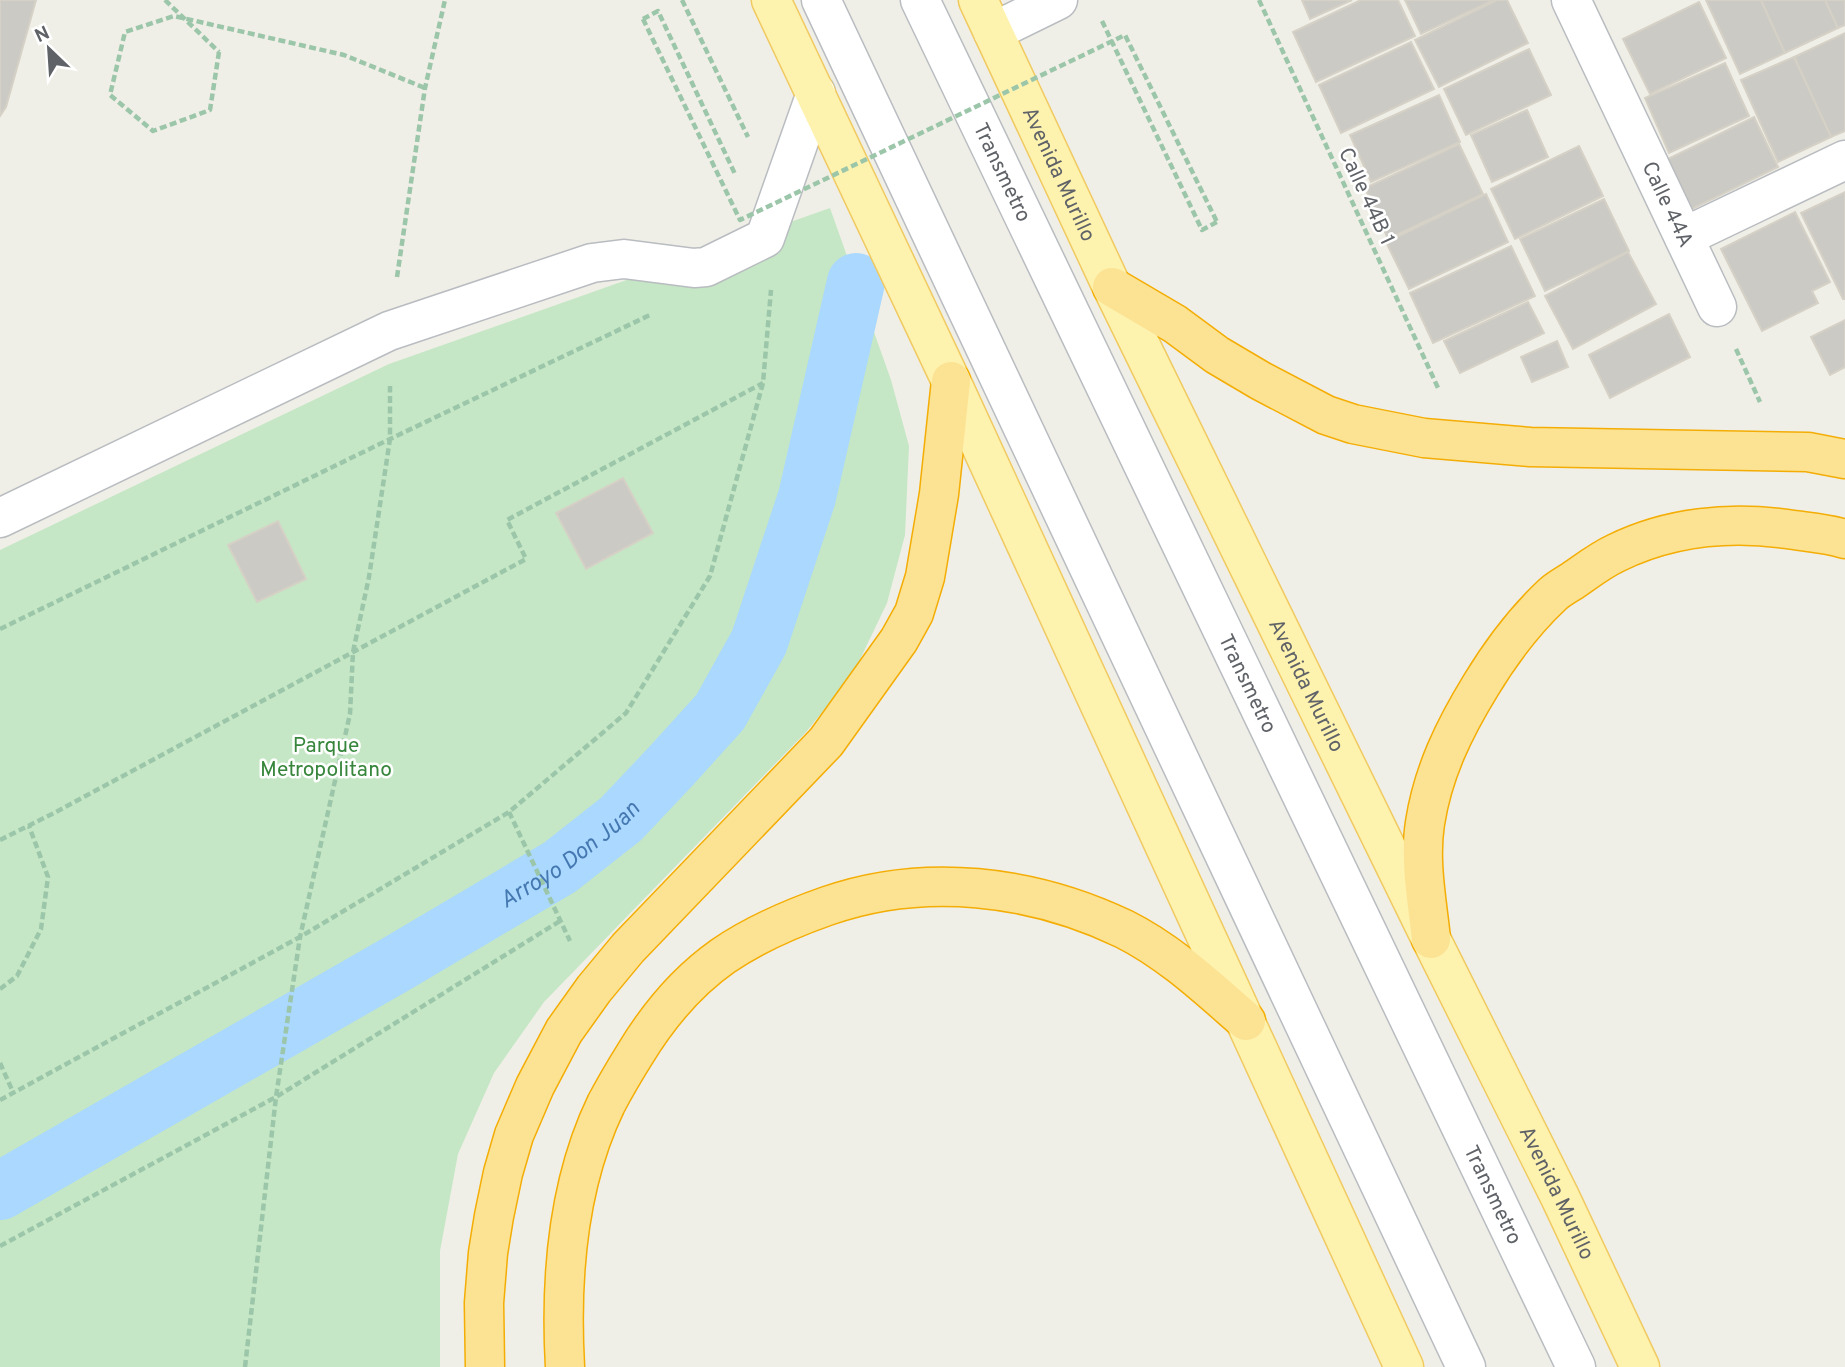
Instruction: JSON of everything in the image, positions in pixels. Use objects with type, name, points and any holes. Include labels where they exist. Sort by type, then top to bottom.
[{"type":"highway","points":[[1112,287],[1175,324],[1217,355],[1261,381],[1326,415],[1374,429],[1424,438],[1517,446],[1808,452],[1845,459]]},
{"type":"highway","points":[[485,1367],[484,1303],[494,1216],[514,1135],[535,1086],[564,1031],[611,968],[826,742],[900,640],[914,613],[925,577],[939,494],[951,381]]},
{"type":"highway","points":[[1432,939],[1423,860],[1424,827],[1435,778],[1447,745],[1466,708],[1497,658],[1517,632],[1555,592],[1616,553],[1684,531],[1746,525],[1845,539]]},
{"type":"highway","points":[[565,1367],[564,1278],[572,1214],[584,1165],[606,1105],[655,1022],[671,1003],[721,957],[774,926],[852,897],[881,891],[937,886],[1011,892],[1058,903],[1127,931],[1191,973],[1246,1021]]},
{"type":"main road","points":[[771,0],[951,381],[1404,1367]]},
{"type":"main road","name":"Avenida Murillo","points":[[986,16],[1112,287],[1560,1197],[1640,1367]]},
{"type":"street","points":[[821,0],[1466,1367]]},
{"type":"street","name":"Transmetro","points":[[920,0],[1576,1367]]},
{"type":"street","points":[[986,16],[1058,0]]},
{"type":"street","name":"Calle 44A","points":[[1584,4],[1717,307]]},
{"type":"street","points":[[0,518],[388,331],[592,263],[624,260],[706,267],[760,225],[816,93]]},
{"type":"street","points":[[1684,237],[1845,160]]},
{"type":"path","points":[[165,0],[219,52],[210,110],[153,131],[110,95],[125,32],[174,16],[344,55],[425,88]]},
{"type":"path","points":[[245,1367],[276,1097],[293,979],[350,714],[353,652],[369,578],[390,439],[388,331],[425,88],[444,0]]},
{"type":"path","points":[[682,0],[748,138]]},
{"type":"path","name":"Calle 44B 1","points":[[1259,0],[1441,393]]},
{"type":"path","points":[[736,175],[658,11],[643,19],[740,219],[1125,35],[1217,222],[1202,230],[1101,20]]},
{"type":"path","points":[[1049,64],[1055,76]]},
{"type":"path","points":[[0,1100],[300,937],[509,812],[626,713],[710,576],[763,383],[774,256],[760,225]]},
{"type":"path","points":[[1717,307],[1764,410]]},
{"type":"path","points":[[0,629],[662,309]]},
{"type":"path","points":[[0,840],[526,559],[507,520],[763,383]]},
{"type":"path","points":[[0,1245],[276,1097],[559,919],[509,812]]},
{"type":"path","points":[[0,989],[17,976],[41,929],[48,877],[29,826]]},
{"type":"path","points":[[0,1063],[13,1092]]},
{"type":"green space","name":"Parque Metropolitano","points":[[830,208],[891,380],[909,446],[905,535],[887,603],[853,674],[806,732],[544,1002],[494,1073],[458,1154],[440,1251],[440,1367],[0,1367],[0,550],[389,364]]},
{"type":"building","points":[[0,0],[36,0],[6,107],[0,116]]},
{"type":"building","points":[[1302,0],[1352,0],[1310,19]]},
{"type":"building","points":[[1361,0],[1398,0],[1415,36],[1316,82],[1293,32]]},
{"type":"building","points":[[1405,0],[1494,0],[1421,34]]},
{"type":"building","points":[[1497,0],[1507,0],[1528,43],[1439,87],[1415,40]]},
{"type":"building","points":[[1706,0],[1761,0],[1785,53],[1740,74]]},
{"type":"building","points":[[1761,0],[1825,0],[1838,28],[1785,53]]},
{"type":"building","points":[[1825,0],[1845,0],[1845,25],[1838,28]]},
{"type":"building","points":[[1699,2],[1726,58],[1650,94],[1623,39]]},
{"type":"building","points":[[1845,33],[1845,131],[1831,137],[1794,57]]},
{"type":"building","points":[[1411,42],[1434,89],[1341,133],[1319,85]]},
{"type":"building","points":[[1529,49],[1551,95],[1466,135],[1444,89]]},
{"type":"building","points":[[1794,57],[1831,137],[1778,162],[1741,80]]},
{"type":"building","points":[[1725,63],[1749,116],[1669,153],[1645,98]]},
{"type":"building","points":[[1439,95],[1460,142],[1371,182],[1350,135]]},
{"type":"building","points":[[1527,110],[1548,157],[1492,182],[1471,135]]},
{"type":"building","points":[[1754,117],[1778,167],[1692,209],[1668,159]]},
{"type":"building","points":[[1459,144],[1483,194],[1388,239],[1365,188]]},
{"type":"building","points":[[1579,146],[1603,196],[1515,239],[1491,189]]},
{"type":"building","points":[[1845,192],[1845,299],[1843,299],[1801,213]]},
{"type":"building","points":[[1486,194],[1508,242],[1409,289],[1386,242]]},
{"type":"building","points":[[1604,199],[1629,251],[1545,291],[1520,239]]},
{"type":"building","points":[[1795,212],[1830,282],[1812,291],[1818,303],[1762,331],[1721,249]]},
{"type":"building","points":[[1511,246],[1535,296],[1433,343],[1410,293]]},
{"type":"building","points":[[1628,252],[1656,304],[1573,349],[1545,296]]},
{"type":"building","points":[[1528,302],[1544,333],[1460,373],[1444,341]]},
{"type":"building","points":[[1669,314],[1690,357],[1610,398],[1589,355]]},
{"type":"building","points":[[1845,320],[1845,367],[1830,375],[1811,337]]},
{"type":"building","points":[[1557,341],[1568,367],[1532,382],[1521,357]]},
{"type":"building","points":[[623,478],[653,533],[586,569],[556,513]]},
{"type":"building","points":[[278,521],[306,579],[257,602],[228,545]]},
{"type":"waterway","name":"Arroyo Don Juan","points":[[0,1191],[560,867],[621,819],[672,765],[720,712],[759,642],[807,497],[856,282]]}]
